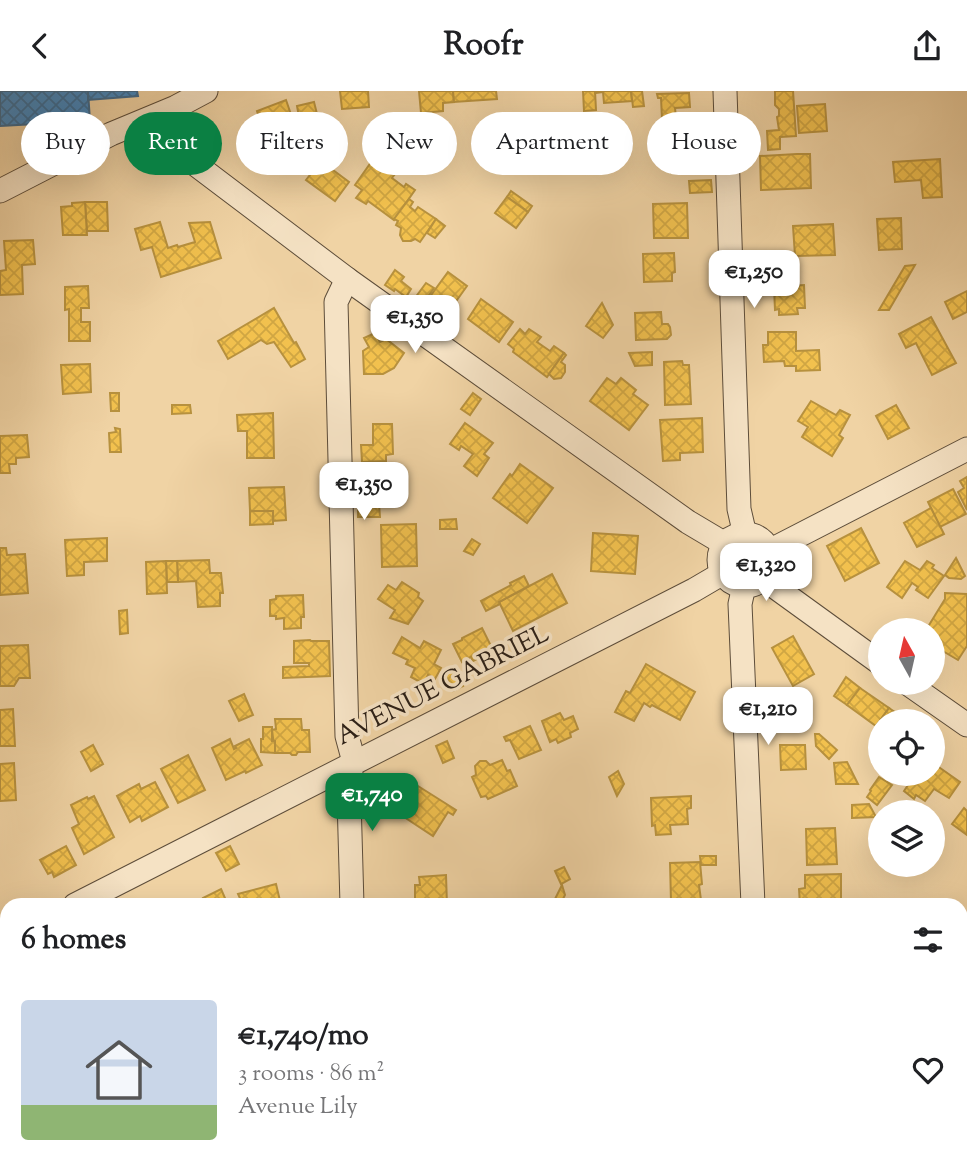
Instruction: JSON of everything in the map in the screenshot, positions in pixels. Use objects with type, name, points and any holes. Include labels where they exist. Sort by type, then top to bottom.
[{"type":"street","points":[[163,112],[206,91]]},
{"type":"street","points":[[210,175],[347,279],[688,522],[735,539],[760,539],[766,544],[771,559],[767,575],[753,585],[744,586],[728,580],[723,573],[720,558],[735,539],[739,509],[725,91]]},
{"type":"street","points":[[0,191],[124,129]]},
{"type":"street","points":[[347,279],[337,302],[348,736],[352,763],[349,798],[352,898]]},
{"type":"street","points":[[769,551],[967,449]]},
{"type":"street","name":"AVENUE GABRIEL","points":[[89,898],[682,597],[723,573]]},
{"type":"street","points":[[767,575],[775,587],[868,654]]},
{"type":"street","points":[[744,586],[740,604],[753,898]]},
{"type":"street","points":[[924,695],[967,725]]},
{"type":"building: Homes","points":[[340,91],[368,91],[369,107],[342,109]]},
{"type":"building: Homes","points":[[419,91],[453,91],[454,102],[443,103],[443,111],[421,112]]},
{"type":"building: Homes","points":[[453,91],[496,91],[497,99],[454,102]]},
{"type":"building: Homes","points":[[583,91],[595,91],[596,110],[584,111]]},
{"type":"building: Homes","points":[[595,91],[631,91],[632,101],[604,103],[603,92]]},
{"type":"building: Homes","points":[[631,91],[642,91],[644,106],[633,107]]},
{"type":"building: Homes","points":[[775,91],[793,91],[796,136],[780,137],[780,149],[768,150],[767,131],[779,130],[779,109],[775,105]]},
{"type":"building: Homes","points":[[689,93],[690,107],[675,108],[675,112],[662,112],[661,98],[658,98],[657,94]]},
{"type":"building: Homes","points":[[286,100],[290,112],[257,112]]},
{"type":"building: Homes","points":[[314,102],[316,112],[298,112],[297,106]]},
{"type":"building: Homes","points":[[825,104],[827,131],[799,133],[797,106]]},
{"type":"building: Homes","points":[[810,154],[811,188],[761,190],[761,156]]},
{"type":"building: Homes","points":[[940,159],[942,197],[923,198],[921,180],[895,182],[893,162]]},
{"type":"building: Homes","points":[[310,175],[340,175],[349,182],[335,201],[306,180]]},
{"type":"building: Homes","points":[[362,175],[394,175],[392,178],[404,187],[406,184],[415,190],[394,220],[368,201],[366,204],[356,198],[362,190],[355,185]]},
{"type":"building: Homes","points":[[711,180],[712,192],[690,193],[689,181]]},
{"type":"building: Homes","points":[[511,191],[532,206],[528,212],[507,197]]},
{"type":"building: Homes","points":[[507,197],[528,212],[516,228],[495,213]]},
{"type":"building: Homes","points":[[409,199],[413,202],[410,207],[415,211],[418,207],[436,219],[420,242],[415,239],[403,241],[401,228],[396,225],[398,221],[394,219]]},
{"type":"building: Homes","points":[[85,202],[107,202],[108,231],[87,231]]},
{"type":"building: Homes","points":[[85,202],[87,235],[63,235],[61,207]]},
{"type":"building: Homes","points":[[687,203],[688,238],[654,238],[653,204]]},
{"type":"building: Homes","points":[[901,218],[902,249],[879,250],[877,219]]},
{"type":"building: Homes","points":[[436,219],[445,226],[435,238],[427,233]]},
{"type":"building: Homes","points":[[160,222],[168,248],[195,242],[189,223],[210,222],[221,258],[161,277],[152,247],[141,250],[135,229]]},
{"type":"building: Homes","points":[[833,224],[835,255],[795,256],[793,226]]},
{"type":"building: Homes","points":[[33,240],[35,264],[22,265],[23,294],[0,295],[0,271],[6,270],[4,241]]},
{"type":"building: Homes","points":[[674,253],[675,272],[672,273],[672,281],[644,282],[643,254]]},
{"type":"building: Homes","points":[[915,265],[889,310],[879,310],[905,266]]},
{"type":"building: Homes","points":[[395,270],[404,277],[401,281],[411,289],[406,297],[385,285]]},
{"type":"building: Homes","points":[[448,272],[467,286],[452,307],[449,305],[446,309],[429,298]]},
{"type":"building: Homes","points":[[426,283],[434,288],[420,308],[412,302]]},
{"type":"building: Homes","points":[[804,285],[805,308],[797,308],[798,314],[779,315],[779,309],[775,310],[774,287]]},
{"type":"building: Homes","points":[[88,286],[89,308],[81,308],[81,322],[90,322],[90,341],[69,341],[69,309],[65,310],[65,287]]},
{"type":"building: Homes","points":[[967,291],[967,312],[953,319],[945,302]]},
{"type":"building: Homes","points":[[481,299],[513,322],[499,342],[468,319]]},
{"type":"building: Homes","points":[[602,303],[613,325],[603,338],[586,326]]},
{"type":"building: Homes","points":[[274,308],[305,359],[291,367],[274,342],[267,344],[261,340],[228,359],[218,341]]},
{"type":"building: Homes","points":[[661,312],[662,324],[668,324],[671,335],[667,339],[636,340],[635,313]]},
{"type":"building: Homes","points":[[931,317],[956,363],[932,375],[916,343],[906,348],[899,334]]},
{"type":"building: Homes","points":[[520,329],[525,334],[529,329],[541,337],[537,342],[550,351],[554,346],[564,353],[547,377],[513,352],[514,349],[508,344]]},
{"type":"building: Homes","points":[[768,332],[796,332],[796,351],[819,350],[820,370],[796,371],[796,366],[785,366],[784,361],[764,362],[763,345],[768,345]]},
{"type":"building: Homes","points":[[375,333],[380,342],[386,339],[404,353],[394,368],[383,374],[364,374],[363,351],[369,347],[364,338]]},
{"type":"building: Homes","points":[[652,352],[652,365],[635,366],[629,353]]},
{"type":"building: Homes","points":[[564,353],[566,355],[561,362],[565,365],[565,372],[561,378],[554,379],[549,374]]},
{"type":"building: Homes","points":[[682,361],[683,365],[689,365],[691,404],[665,405],[664,362]]},
{"type":"building: Homes","points":[[90,364],[91,392],[63,394],[61,365]]},
{"type":"building: Homes","points":[[607,378],[616,384],[621,378],[636,390],[633,394],[648,405],[629,430],[590,401]]},
{"type":"building: Homes","points":[[110,393],[119,393],[119,411],[111,411]]},
{"type":"building: Homes","points":[[473,393],[481,399],[470,415],[461,409]]},
{"type":"building: Homes","points":[[811,401],[836,415],[840,410],[850,415],[839,435],[843,438],[832,456],[802,437],[808,427],[798,421]]},
{"type":"building: Homes","points":[[172,405],[190,405],[191,413],[172,414]]},
{"type":"building: Homes","points":[[896,405],[909,428],[888,439],[876,416]]},
{"type":"building: Homes","points":[[273,413],[274,458],[247,458],[247,431],[238,431],[237,415]]},
{"type":"building: Homes","points":[[702,418],[703,452],[680,453],[680,460],[663,461],[660,420]]},
{"type":"building: Homes","points":[[465,423],[493,443],[484,454],[489,458],[477,476],[464,466],[473,454],[461,446],[459,450],[450,444]]},
{"type":"building: Homes","points":[[373,424],[392,424],[393,454],[386,455],[386,461],[362,462],[361,445],[373,445]]},
{"type":"building: Homes","points":[[115,428],[120,429],[121,452],[110,452],[109,433],[116,432]]},
{"type":"building: Homes","points":[[27,435],[29,457],[16,458],[16,464],[9,464],[10,473],[0,473],[0,436]]},
{"type":"building: Homes","points":[[390,464],[391,484],[403,485],[404,503],[379,503],[380,517],[358,517],[358,504],[373,503],[371,465]]},
{"type":"building: Homes","points":[[520,464],[553,488],[527,523],[493,498]]},
{"type":"building: Homes","points":[[967,477],[967,510],[958,492],[964,488],[960,481]]},
{"type":"building: Homes","points":[[284,487],[286,520],[273,521],[273,511],[250,511],[249,488]]},
{"type":"building: Homes","points":[[953,489],[966,514],[940,527],[928,502]]},
{"type":"building: Homes","points":[[931,508],[944,534],[917,547],[904,523]]},
{"type":"building: Homes","points":[[250,511],[273,511],[273,524],[250,525]]},
{"type":"building: Homes","points":[[456,519],[457,529],[440,529],[440,520]]},
{"type":"building: Homes","points":[[416,524],[417,566],[382,567],[381,525]]},
{"type":"building: Homes","points":[[861,528],[879,563],[845,581],[827,546]]},
{"type":"building: Homes","points":[[593,533],[638,536],[635,574],[591,571]]},
{"type":"building: Homes","points":[[107,538],[107,561],[84,562],[84,575],[67,576],[65,540]]},
{"type":"building: Homes","points":[[472,539],[480,544],[473,555],[464,551]]},
{"type":"building: Homes","points":[[0,548],[6,548],[7,555],[25,554],[28,593],[0,595]]},
{"type":"building: Homes","points":[[956,558],[965,576],[961,579],[945,575]]},
{"type":"building: Homes","points":[[209,560],[210,573],[221,573],[223,593],[220,593],[220,606],[198,607],[196,581],[178,582],[177,561]]},
{"type":"building: Homes","points":[[166,561],[177,561],[178,582],[167,582]]},
{"type":"building: Homes","points":[[166,561],[167,593],[147,594],[146,562]]},
{"type":"building: Homes","points":[[905,561],[920,570],[927,561],[944,576],[928,598],[916,590],[918,587],[912,583],[902,598],[887,587]]},
{"type":"building: Homes","points":[[552,574],[567,603],[513,631],[499,602]]},
{"type":"building: Homes","points":[[524,576],[529,586],[486,611],[481,601]]},
{"type":"building: Homes","points":[[402,582],[419,593],[418,597],[423,601],[408,624],[390,618],[395,610],[378,599],[388,585],[396,590]]},
{"type":"building: Homes","points":[[945,593],[967,594],[967,646],[958,660],[945,652],[945,618],[933,618],[945,599]]},
{"type":"building: Homes","points":[[303,595],[304,617],[301,617],[301,628],[284,629],[284,618],[276,619],[276,616],[270,616],[270,600],[276,599],[276,596]]},
{"type":"building: Homes","points":[[127,610],[128,633],[120,634],[119,611]]},
{"type":"building: Homes","points":[[482,628],[493,650],[473,661],[471,657],[462,662],[453,644]]},
{"type":"building: Homes","points":[[793,636],[814,674],[793,686],[772,648]]},
{"type":"building: Homes","points":[[402,637],[420,648],[424,641],[441,650],[434,664],[441,668],[435,679],[428,675],[424,684],[411,677],[415,668],[406,664],[408,660],[393,653]]},
{"type":"building: Homes","points":[[294,641],[329,641],[330,676],[283,678],[283,667],[309,666],[309,663],[294,663]]},
{"type":"building: Homes","points":[[28,645],[30,678],[19,678],[14,686],[0,686],[0,646]]},
{"type":"building: Homes","points":[[646,664],[695,692],[680,720],[644,703],[634,721],[615,712],[626,691],[630,693]]},
{"type":"building: Homes","points":[[453,668],[463,686],[453,691],[444,673]]},
{"type":"building: Homes","points":[[846,677],[860,688],[847,705],[834,696]]},
{"type":"building: Homes","points":[[860,688],[889,708],[868,709],[868,720],[847,705]]},
{"type":"building: Homes","points":[[244,694],[253,715],[239,721],[229,701]]},
{"type":"building: Homes","points":[[13,709],[15,746],[0,746],[0,710]]},
{"type":"building: Homes","points":[[560,713],[564,720],[573,716],[578,729],[570,733],[571,737],[558,743],[556,739],[550,742],[542,721]]},
{"type":"building: Homes","points":[[275,719],[301,719],[302,730],[309,730],[310,752],[298,752],[296,755],[275,753],[272,730],[276,729]]},
{"type":"building: Homes","points":[[530,726],[541,750],[519,759],[510,740],[506,741],[504,737]]},
{"type":"building: Homes","points":[[263,727],[272,727],[275,753],[261,752]]},
{"type":"building: Homes","points":[[815,734],[819,734],[837,750],[829,759],[816,746]]},
{"type":"building: Homes","points":[[230,739],[234,749],[249,739],[262,765],[226,780],[212,748]]},
{"type":"building: Homes","points":[[447,741],[454,758],[443,763],[436,746]]},
{"type":"building: Homes","points":[[93,745],[103,764],[91,771],[81,752]]},
{"type":"building: Homes","points":[[780,745],[805,745],[806,769],[781,770]]},
{"type":"building: Homes","points":[[188,755],[205,790],[178,803],[161,769]]},
{"type":"building: Homes","points":[[502,760],[517,786],[488,799],[486,796],[481,797],[472,777],[476,775],[475,766],[480,761],[486,761],[490,765]]},
{"type":"building: Homes","points":[[847,762],[858,784],[836,784],[834,763]]},
{"type":"building: Homes","points":[[14,763],[16,800],[0,801],[0,764]]},
{"type":"building: Homes","points":[[618,771],[624,784],[617,796],[609,777]]},
{"type":"building: Homes","points":[[945,771],[960,782],[949,798],[934,789],[926,800],[916,795],[914,799],[904,791],[907,786],[945,786]]},
{"type":"building: Homes","points":[[155,782],[168,807],[142,821],[140,816],[130,822],[117,796],[139,784],[141,789]]},
{"type":"building: Homes","points":[[418,786],[456,810],[453,815],[448,812],[433,836],[401,815]]},
{"type":"building: Homes","points":[[873,786],[891,786],[881,800],[871,800],[867,797]]},
{"type":"building: Homes","points":[[94,796],[114,837],[84,854],[72,828],[79,824],[71,805]]},
{"type":"building: Homes","points":[[691,796],[691,808],[687,809],[688,824],[670,825],[671,834],[656,835],[655,825],[652,826],[651,798]]},
{"type":"building: Homes","points":[[868,804],[868,817],[852,818],[852,805]]},
{"type":"building: Homes","points":[[964,808],[967,811],[967,835],[952,824]]},
{"type":"building: Homes","points":[[835,828],[837,864],[807,865],[806,829]]},
{"type":"building: Homes","points":[[66,846],[76,865],[54,877],[52,872],[48,874],[40,860]]},
{"type":"building: Homes","points":[[230,846],[239,864],[226,871],[216,853]]},
{"type":"building: Homes","points":[[700,856],[716,856],[716,865],[701,865]]},
{"type":"building: Homes","points":[[700,862],[701,898],[671,898],[670,863]]},
{"type":"building: Homes","points":[[564,867],[570,879],[561,884],[555,871]]},
{"type":"building: Homes","points":[[841,874],[841,898],[800,898],[799,889],[805,888],[805,875]]},
{"type":"building: Homes","points":[[446,875],[447,898],[415,898],[415,885],[420,885],[419,877]]},
{"type":"building: Homes","points":[[276,884],[279,898],[240,898],[238,894]]},
{"type":"building: Homes","points":[[562,885],[564,898],[556,898]]},
{"type":"building: Homes","points":[[221,889],[225,898],[203,898]]},
{"type":"building: Schools","points":[[0,91],[88,91],[89,112],[21,112],[21,125],[0,126]]},
{"type":"building: Schools","points":[[88,91],[137,91],[138,96],[88,100]]}]
